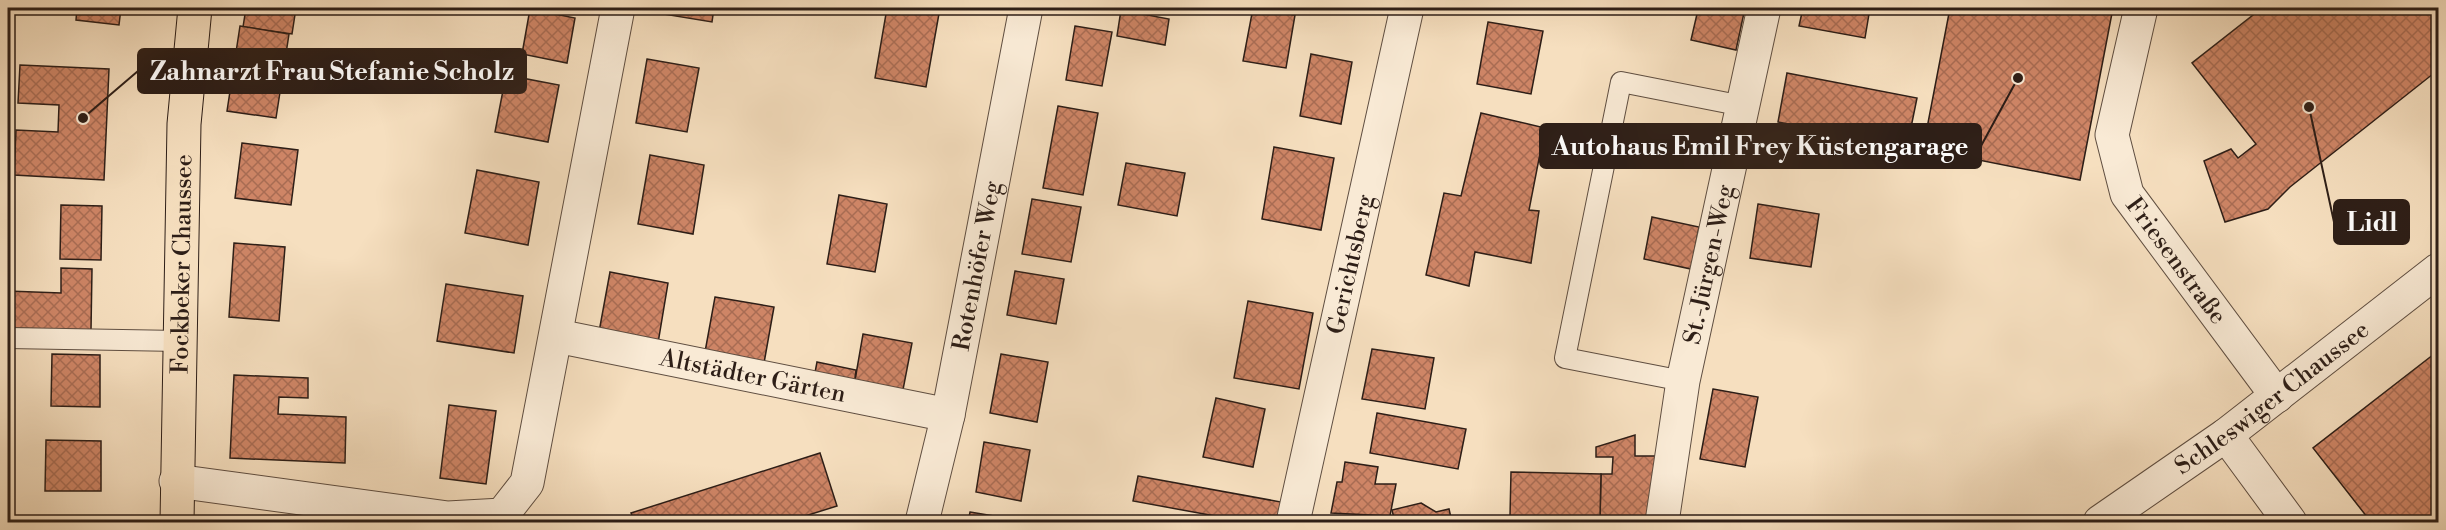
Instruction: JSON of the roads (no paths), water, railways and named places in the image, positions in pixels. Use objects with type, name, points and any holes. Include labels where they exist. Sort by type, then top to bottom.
[{"type":"main road","name":"Fockbeker Chaussee","points":[[177,522],[184,124],[195,8]]},
{"type":"street","points":[[176,480],[448,518],[502,515],[527,483],[557,336],[618,8]]},
{"type":"street","name":"Rotenhöfer Weg","points":[[922,522],[948,416],[1026,8]]},
{"type":"street","name":"Gerichtsberg","points":[[1293,522],[1407,8]]},
{"type":"street","name":"St.-Jürgen-Weg","points":[[1662,522],[1683,381],[1764,8]]},
{"type":"street","name":"Friesenstraße","points":[[2141,8],[2112,135],[2127,194],[2277,396]]},
{"type":"street","name":"Schleswiger Chaussee","points":[[2100,522],[2226,435],[2439,270]]},
{"type":"street","name":"Altstädter Gärten","points":[[557,336],[948,416]]},
{"type":"street","points":[[2226,435],[2290,522]]},
{"type":"lane","points":[[1683,381],[1565,358],[1621,82],[1743,106]]},
{"type":"lane","points":[[8,338],[179,341]]},
{"type":"place","name":"Autohaus Emil Frey Küstengarage","points":[[2018,78]]},
{"type":"place","name":"Lidl","points":[[2309,107]]},
{"type":"place","name":"Zahnarzt Frau Stefanie Scholz","points":[[83,118]]}]
